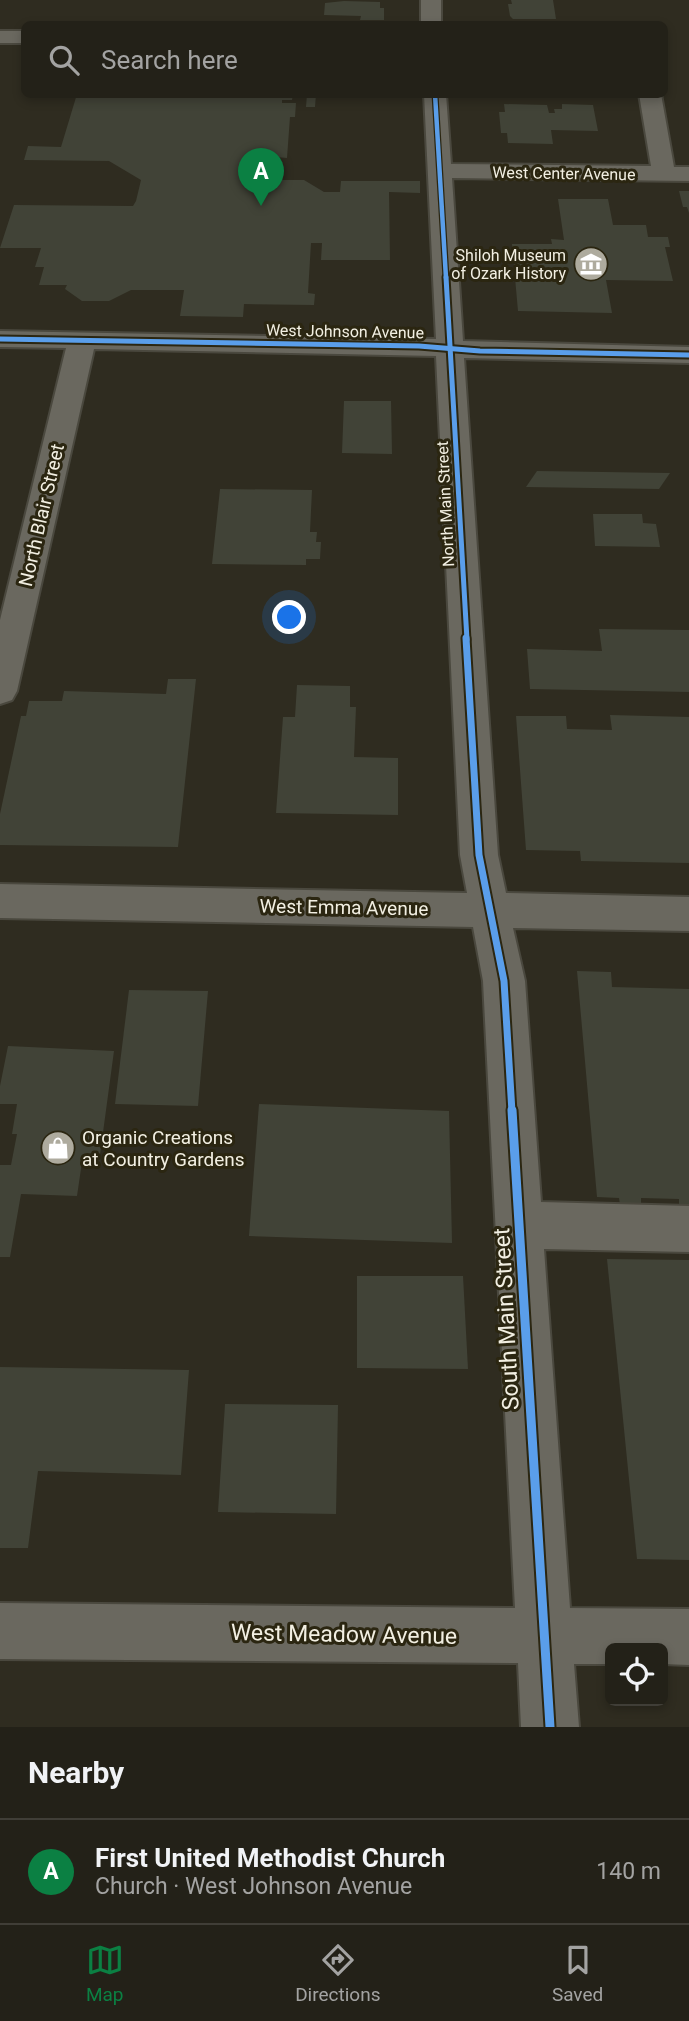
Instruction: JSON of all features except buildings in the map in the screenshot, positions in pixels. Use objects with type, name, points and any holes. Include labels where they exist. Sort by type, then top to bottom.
[{"type":"street","points":[[431,0],[431,21]]},
{"type":"street","points":[[0,37],[21,37]]},
{"type":"street","name":"North Main Street","points":[[435,98],[479,855],[491,911]]},
{"type":"street","points":[[651,98],[664,174]]},
{"type":"street","name":"West Center Avenue","points":[[440,171],[689,174]]},
{"type":"street","name":"West Johnson Avenue","points":[[0,339],[689,355]]},
{"type":"street","name":"North Blair Street","points":[[0,691],[82,340]]},
{"type":"street","name":"West Emma Avenue","points":[[0,901],[689,914]]},
{"type":"street","name":"South Main Street","points":[[491,911],[504,981],[550,1727]]},
{"type":"street","points":[[520,1225],[689,1228]]},
{"type":"street","name":"West Meadow Avenue","points":[[0,1630],[689,1637]]},
{"type":"cycle path","points":[[435,98],[479,855],[504,981],[550,1727]]},
{"type":"cycle path","points":[[0,339],[419,346],[480,351],[689,355]]},
{"type":"place","name":"First United Methodist Church","points":[[261,206]]},
{"type":"place","name":"Shiloh Museum of Ozark History","points":[[591,264]]},
{"type":"place","name":"Organic Creations at Country Gardens","points":[[58,1148]]}]
